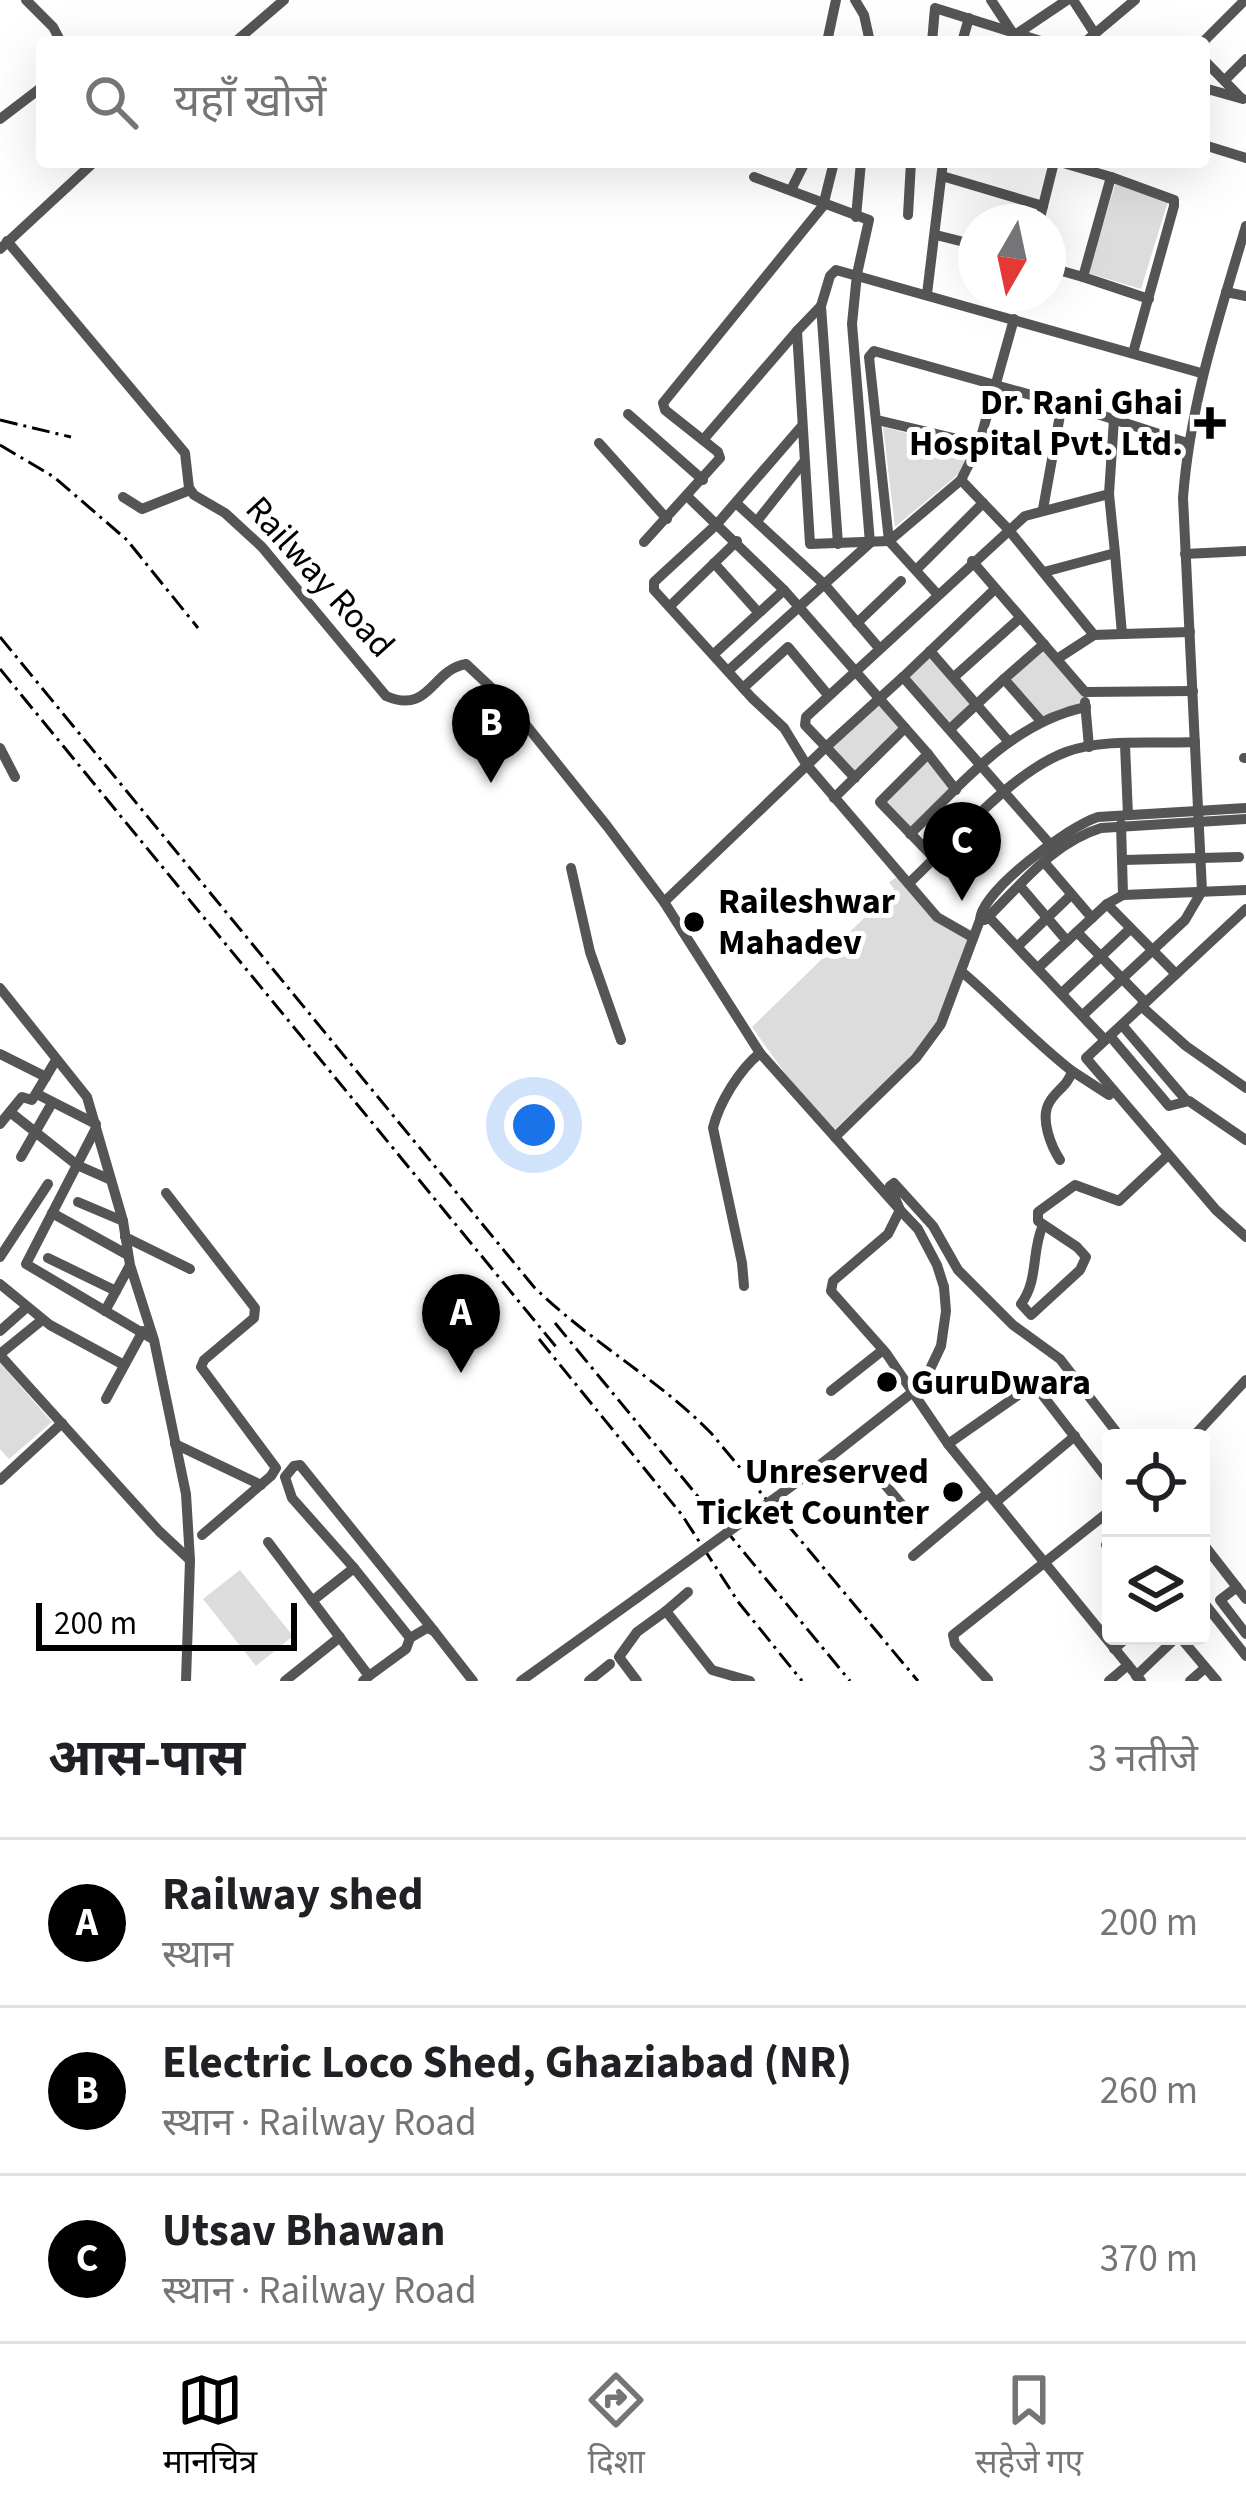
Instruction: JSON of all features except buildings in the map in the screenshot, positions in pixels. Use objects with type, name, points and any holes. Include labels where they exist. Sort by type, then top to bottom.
[{"type":"street","points":[[26,0],[58,36]]},
{"type":"street","points":[[242,36],[284,0]]},
{"type":"street","points":[[828,36],[836,0]]},
{"type":"street","points":[[855,0],[869,36]]},
{"type":"street","points":[[992,0],[1015,35]]},
{"type":"street","points":[[1015,35],[1070,0],[1089,36]]},
{"type":"street","points":[[1092,36],[1135,0]]},
{"type":"street","points":[[1209,36],[1245,0]]},
{"type":"street","points":[[933,36],[935,8],[1015,35]]},
{"type":"street","points":[[964,36],[969,18]]},
{"type":"street","points":[[988,36],[991,25]]},
{"type":"street","points":[[1226,79],[1246,58]]},
{"type":"street","points":[[1210,65],[1244,99]]},
{"type":"street","points":[[1210,90],[1244,99]]},
{"type":"street","points":[[0,119],[36,92]]},
{"type":"street","points":[[1210,148],[1246,158]]},
{"type":"street","points":[[4,245],[87,168]]},
{"type":"street","points":[[792,188],[802,168]]},
{"type":"street","points":[[644,542],[704,480],[720,455],[665,410],[663,403],[823,206],[832,168]]},
{"type":"street","points":[[856,217],[860,168]]},
{"type":"street","points":[[908,215],[911,168]]},
{"type":"street","points":[[927,294],[943,168]]},
{"type":"street","points":[[1044,204],[1055,168]]},
{"type":"street","points":[[1079,168],[1174,200],[1133,353]]},
{"type":"street","points":[[942,176],[1036,204]]},
{"type":"street","points":[[754,177],[869,220],[852,324],[870,543]]},
{"type":"street","points":[[1083,278],[1111,177]]},
{"type":"street","points":[[1082,1016],[1193,910],[1202,891],[1183,499],[1187,443],[1201,373],[1246,226]]},
{"type":"street","points":[[936,235],[958,240]]},
{"type":"street","name":"Railway Road","points":[[4,245],[184,453],[190,490],[262,547],[386,696],[408,702],[436,685],[451,668],[466,664],[544,745],[664,902],[760,1053],[903,1213],[938,1265],[946,1311],[941,1346],[922,1384],[811,1472],[520,1681]]},
{"type":"street","points":[[838,544],[821,306],[836,270],[1201,373]]},
{"type":"street","points":[[1066,273],[1149,299]]},
{"type":"street","points":[[1226,292],[1246,296]]},
{"type":"street","points":[[703,440],[821,306]]},
{"type":"street","points":[[797,331],[808,541],[870,543],[889,541],[961,480],[979,444],[1014,319]]},
{"type":"street","points":[[938,595],[889,541],[869,357],[874,351],[1187,443]]},
{"type":"street","points":[[1043,509],[1062,404]]},
{"type":"street","points":[[628,414],[704,480]]},
{"type":"street","points":[[1114,419],[1109,494],[1122,634]]},
{"type":"street","points":[[877,420],[979,444]]},
{"type":"street","points":[[801,427],[717,524],[654,583],[653,590],[784,728],[806,764],[937,917],[972,937]]},
{"type":"street","points":[[598,443],[667,519]]},
{"type":"street","points":[[757,521],[803,464]]},
{"type":"street","points":[[961,480],[1008,529],[1094,635]]},
{"type":"street","points":[[123,497],[142,509],[190,490]]},
{"type":"street","points":[[855,778],[804,721],[1008,529],[1043,509],[1109,494]]},
{"type":"street","points":[[688,496],[784,590],[956,790]]},
{"type":"street","points":[[736,502],[825,585],[879,649]]},
{"type":"street","points":[[916,570],[983,503]]},
{"type":"street","points":[[670,606],[737,541]]},
{"type":"street","points":[[728,671],[870,543]]},
{"type":"street","points":[[1186,554],[1246,551]]},
{"type":"street","points":[[1044,572],[1115,553]]},
{"type":"street","points":[[972,561],[1084,692],[1089,747]]},
{"type":"street","points":[[714,563],[758,613]]},
{"type":"street","points":[[857,622],[902,581]]},
{"type":"street","points":[[664,902],[995,589]]},
{"type":"street","points":[[714,654],[784,590]]},
{"type":"street","points":[[954,677],[1020,618]]},
{"type":"street","points":[[773,632],[828,695]]},
{"type":"street","points":[[1057,659],[1094,635],[1190,632]]},
{"type":"street","points":[[950,729],[1044,644]]},
{"type":"street","points":[[743,688],[788,647]]},
{"type":"street","points":[[930,651],[1009,742]]},
{"type":"street","points":[[903,677],[1052,847]]},
{"type":"street","points":[[1004,679],[1040,720]]},
{"type":"street","points":[[1084,692],[1193,691]]},
{"type":"street","points":[[910,834],[1009,742],[1040,720],[1086,707]]},
{"type":"street","points":[[834,798],[905,728]]},
{"type":"street","points":[[909,883],[1005,792],[1065,752],[1195,742]]},
{"type":"street","points":[[1124,895],[1125,746]]},
{"type":"street","points":[[0,748],[15,777]]},
{"type":"street","points":[[928,754],[880,802],[934,859]]},
{"type":"street","points":[[1200,817],[1246,808]]},
{"type":"street","points":[[835,1137],[941,1024],[982,915],[1079,823],[1246,819]]},
{"type":"street","points":[[982,915],[1020,886],[1052,847]]},
{"type":"street","points":[[1123,860],[1239,857]]},
{"type":"street","points":[[1044,862],[1092,918]]},
{"type":"street","points":[[571,868],[590,952],[621,1040]]},
{"type":"street","points":[[1020,886],[1047,918],[1101,956],[1186,1046],[1246,1088]]},
{"type":"street","points":[[1039,968],[1107,904],[1124,895],[1246,890]]},
{"type":"street","points":[[1018,946],[1071,896]]},
{"type":"street","points":[[1107,904],[1175,974]]},
{"type":"street","points":[[1246,909],[1085,1058],[1216,1210],[1246,1237]]},
{"type":"street","points":[[982,915],[1018,946],[1168,1106],[1186,1100]]},
{"type":"street","points":[[1062,993],[1130,929]]},
{"type":"street","points":[[962,972],[1072,1071],[1094,1081],[1157,1142]]},
{"type":"street","points":[[0,988],[87,1097],[112,1180],[129,1260],[154,1340],[186,1494],[190,1560],[187,1681]]},
{"type":"street","points":[[1122,1024],[1186,1100],[1246,1140]]},
{"type":"street","points":[[744,1286],[713,1128],[717,1110],[747,1064],[760,1053]]},
{"type":"street","points":[[0,1054],[46,1077]]},
{"type":"street","points":[[0,1124],[22,1096],[32,1100],[56,1060]]},
{"type":"street","points":[[1060,1160],[1045,1115],[1049,1101],[1069,1081],[1072,1071]]},
{"type":"street","points":[[37,1094],[96,1125]]},
{"type":"street","points":[[0,1095],[77,1166],[112,1180]]},
{"type":"street","points":[[21,1156],[52,1102]]},
{"type":"street","points":[[96,1125],[26,1264],[154,1340]]},
{"type":"street","points":[[1043,1225],[1033,1247],[1031,1291],[1022,1304],[1030,1315],[1085,1264],[1084,1252],[1043,1225],[1038,1213],[1075,1185],[1119,1201],[1168,1156]]},
{"type":"street","points":[[1114,1429],[1060,1359],[1013,1325],[958,1270],[933,1226],[894,1183],[890,1186],[903,1213],[888,1234],[830,1287],[883,1350],[947,1444],[1135,1674]]},
{"type":"street","points":[[0,1257],[48,1184]]},
{"type":"street","points":[[166,1193],[255,1308],[254,1318],[201,1367],[276,1468],[202,1535]]},
{"type":"street","points":[[78,1202],[123,1221]]},
{"type":"street","points":[[52,1213],[129,1260]]},
{"type":"street","points":[[125,1237],[190,1269]]},
{"type":"street","points":[[48,1258],[116,1291]]},
{"type":"street","points":[[105,1311],[129,1260]]},
{"type":"street","points":[[1,1287],[42,1320],[124,1365]]},
{"type":"street","points":[[0,1331],[27,1307]]},
{"type":"street","points":[[42,1320],[0,1355],[190,1560]]},
{"type":"street","points":[[106,1399],[143,1331]]},
{"type":"street","points":[[831,1391],[883,1350]]},
{"type":"street","points":[[1200,1429],[1246,1380]]},
{"type":"street","points":[[947,1444],[1029,1384],[1038,1387],[1102,1472]]},
{"type":"street","points":[[2,1474],[62,1423]]},
{"type":"street","points":[[913,1556],[1075,1436]]},
{"type":"street","points":[[175,1444],[261,1484]]},
{"type":"street","points":[[410,1638],[292,1498],[285,1477],[294,1466],[299,1465],[473,1681]]},
{"type":"street","points":[[887,1482],[921,1523]]},
{"type":"street","points":[[988,1680],[953,1635],[1102,1517]]},
{"type":"street","points":[[268,1542],[366,1678],[406,1649],[410,1638],[427,1628],[434,1631]]},
{"type":"street","points":[[1210,1553],[1246,1599]]},
{"type":"street","points":[[312,1600],[354,1568]]},
{"type":"street","points":[[1210,1606],[1237,1588]]},
{"type":"street","points":[[637,1681],[619,1657],[637,1632],[688,1592]]},
{"type":"street","points":[[1210,1608],[1246,1634]]},
{"type":"street","points":[[1210,1610],[1246,1656]]},
{"type":"street","points":[[666,1611],[712,1670],[750,1681]]},
{"type":"street","points":[[285,1681],[340,1637]]},
{"type":"street","points":[[1114,1649],[1119,1645]]},
{"type":"street","points":[[1109,1681],[1135,1674],[1169,1645]]},
{"type":"street","points":[[1187,1645],[1216,1681]]},
{"type":"street","points":[[590,1681],[610,1664]]},
{"type":"street","points":[[1190,1681],[1205,1667]]},
{"type":"shaded area","points":[[1116,182],[1169,198],[1141,289],[1088,273]]},
{"type":"shaded area","points":[[883,427],[971,449],[961,472],[895,527]]},
{"type":"shaded area","points":[[1043,647],[1083,693],[1083,704],[1041,718],[1007,679]]},
{"type":"shaded area","points":[[930,656],[974,703],[951,723],[908,677]]},
{"type":"shaded area","points":[[879,703],[902,728],[855,776],[831,747]]},
{"type":"shaded area","points":[[927,758],[952,790],[910,829],[883,800]]},
{"type":"shaded area","points":[[900,875],[939,921],[970,938],[937,1025],[907,1061],[834,1130],[752,1027],[894,889],[889,882]]},
{"type":"shaded area","points":[[0,1363],[52,1422],[9,1459],[0,1449]]},
{"type":"shaded area","points":[[240,1570],[293,1636],[256,1666],[203,1599]]},
{"type":"railway","points":[[0,420],[71,437]]},
{"type":"railway","points":[[0,445],[54,477],[127,540],[198,628]]},
{"type":"railway","points":[[0,637],[534,1287],[711,1433],[918,1681]]},
{"type":"railway","points":[[0,669],[557,1348]]},
{"type":"railway","points":[[555,1323],[850,1681]]},
{"type":"railway","points":[[539,1339],[682,1515],[739,1603],[802,1681]]},
{"type":"place","name":"Dr. Rani Ghai Hospital Pvt. Ltd.","points":[[1210,423]]},
{"type":"place","name":"Electric Loco Shed, Ghaziabad (NR)","points":[[491,783]]},
{"type":"place","name":"Utsav Bhawan","points":[[962,901]]},
{"type":"place","name":"Raileshwar Mahadev","points":[[694,922]]},
{"type":"place","name":"Railway shed","points":[[461,1373]]},
{"type":"place","name":"GuruDwara","points":[[887,1382]]},
{"type":"place","name":"Unreserved Ticket Counter","points":[[953,1492]]}]
